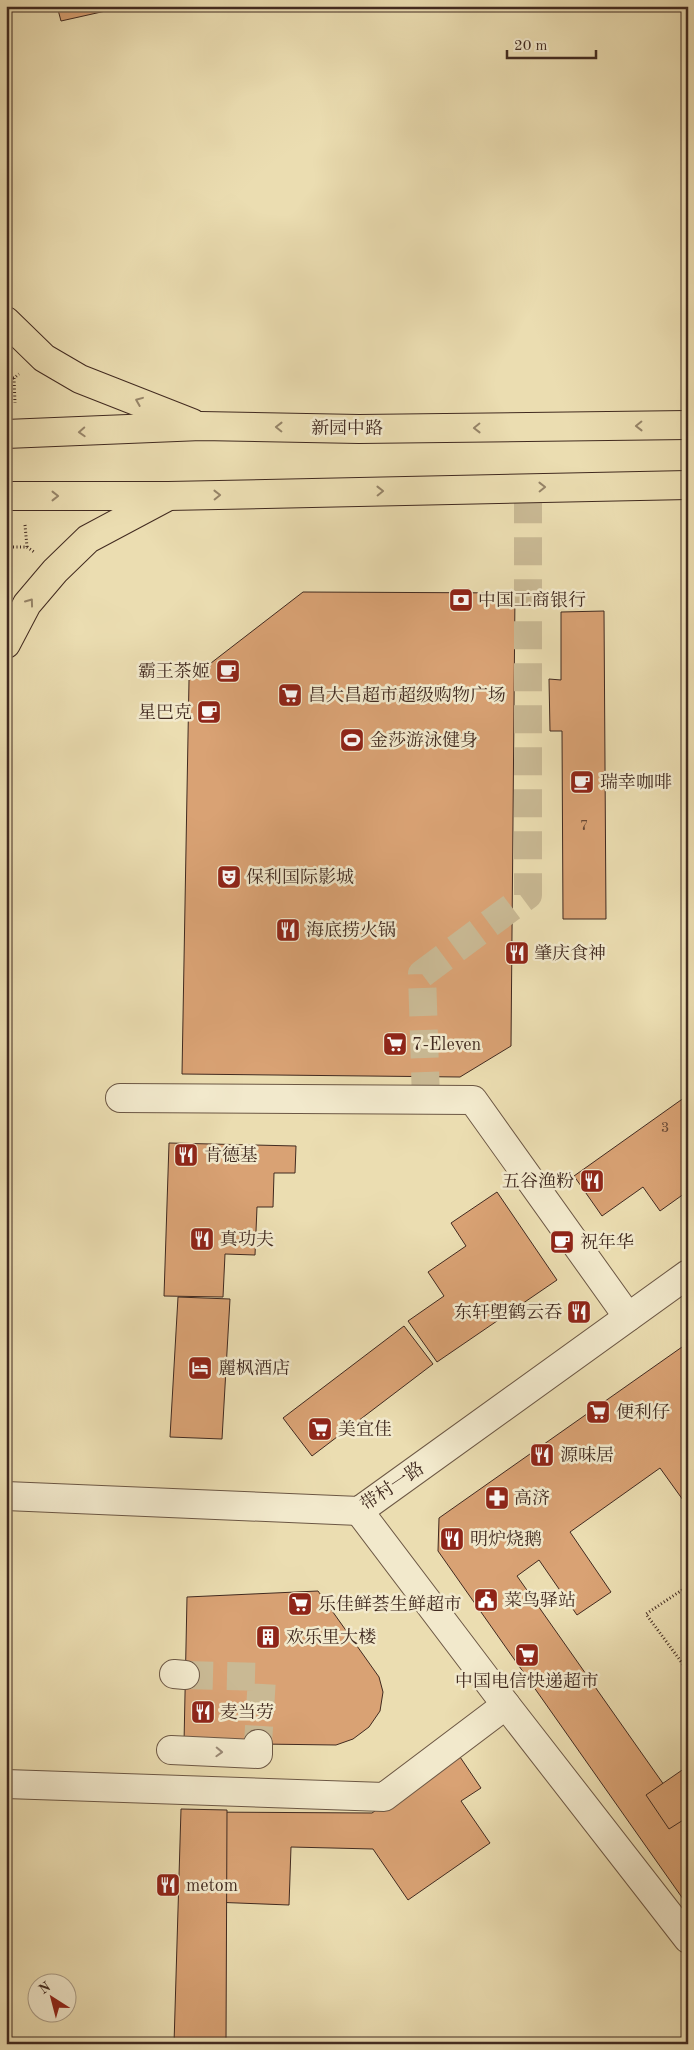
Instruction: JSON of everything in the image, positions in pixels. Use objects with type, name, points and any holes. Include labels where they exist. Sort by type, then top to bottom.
[{"type":"main road","points":[[6,321],[44,358],[80,379],[200,426]]},
{"type":"main road","name":"新园中路","points":[[6,434],[200,426],[360,429],[688,425]]},
{"type":"main road","points":[[6,496],[168,496],[688,485]]},
{"type":"main road","points":[[6,644],[27,604],[55,570],[88,540],[168,496]]},
{"type":"street","points":[[120,1098],[473,1100],[628,1317]]},
{"type":"street","name":"带村一路","points":[[6,1496],[359,1511],[688,1274]]},
{"type":"street","points":[[359,1511],[506,1705],[688,1938]]},
{"type":"street","points":[[6,1784],[384,1797],[506,1705]]},
{"type":"street","points":[[171,1750],[258,1754],[258,1744]]},
{"type":"path","points":[[6,378],[14,378],[15,403]]},
{"type":"path","points":[[6,547],[27,547],[25,523]]},
{"type":"path","points":[[688,1586],[646,1614],[688,1671]]},
{"type":"building","points":[[57,6],[128,6],[61,21]]},
{"type":"building","points":[[303,592],[515,593],[511,1046],[460,1077],[182,1074],[189,680]]},
{"type":"building","points":[[604,611],[606,919],[563,919],[562,731],[550,731],[549,679],[561,680],[561,612]]},
{"type":"building","points":[[688,1095],[688,1159],[685,1162],[688,1166],[688,1191],[660,1211],[643,1187],[602,1216],[574,1176]]},
{"type":"building","points":[[169,1143],[296,1146],[295,1173],[274,1173],[273,1207],[257,1207],[255,1255],[225,1254],[223,1297],[164,1296]]},
{"type":"building","points":[[497,1192],[557,1280],[437,1362],[408,1321],[444,1296],[428,1272],[466,1246],[451,1223]]},
{"type":"building","name":"麗枫酒店","points":[[178,1297],[230,1299],[222,1439],[170,1437]]},
{"type":"building","points":[[404,1326],[433,1364],[312,1456],[283,1418]]},
{"type":"building","points":[[682,1347],[688,1356],[688,1507],[660,1468],[570,1532],[611,1592],[577,1615],[539,1560],[517,1576],[688,1819],[688,1906],[438,1551],[439,1518]]},
{"type":"building","name":"欢乐里大楼","points":[[318,1591],[379,1677],[383,1692],[380,1711],[369,1727],[353,1739],[336,1745],[184,1743],[187,1597]]},
{"type":"building","points":[[458,1754],[481,1788],[461,1801],[490,1843],[408,1900],[373,1849],[291,1847],[289,1905],[212,1902],[198,1812],[372,1813]]},
{"type":"building","points":[[688,1766],[688,1817],[669,1829],[646,1795]]},
{"type":"building","points":[[181,1809],[227,1810],[226,2044],[174,2044]]},
{"type":"tunnel","points":[[426,1100],[422,974],[528,895],[528,487]]},
{"type":"tunnel","points":[[185,1675],[262,1677],[258,1744]]},
{"type":"place","name":"中国工商银行","points":[[461,600]]},
{"type":"place","name":"霸王茶姬","points":[[228,671]]},
{"type":"place","name":"昌大昌超市超级购物广场","points":[[290,695]]},
{"type":"place","name":"星巴克","points":[[209,712]]},
{"type":"place","name":"金莎游泳健身","points":[[352,740]]},
{"type":"place","name":"瑞幸咖啡","points":[[582,782]]},
{"type":"place","name":"保利国际影城","points":[[229,877]]},
{"type":"place","name":"海底捞火锅","points":[[288,930]]},
{"type":"place","name":"肇庆食神","points":[[517,953]]},
{"type":"place","name":"7-Eleven","points":[[395,1044]]},
{"type":"place","name":"肯德基","points":[[186,1155]]},
{"type":"place","name":"五谷渔粉","points":[[592,1181]]},
{"type":"place","name":"真功夫","points":[[202,1239]]},
{"type":"place","name":"祝年华","points":[[562,1242]]},
{"type":"place","name":"东轩塱鹤云吞","points":[[579,1312]]},
{"type":"place","name":"麗枫酒店","points":[[200,1368]]},
{"type":"place","name":"便利仔","points":[[598,1412]]},
{"type":"place","name":"美宜佳","points":[[320,1429]]},
{"type":"place","name":"源味居","points":[[542,1455]]},
{"type":"place","name":"高济","points":[[497,1498]]},
{"type":"place","name":"明炉烧鹅","points":[[452,1539]]},
{"type":"place","name":"菜鸟驿站","points":[[486,1600]]},
{"type":"place","name":"乐佳鲜荟生鲜超市","points":[[300,1604]]},
{"type":"place","name":"欢乐里大楼","points":[[268,1637]]},
{"type":"place","name":"中国电信快递超市","points":[[527,1655]]},
{"type":"place","name":"麦当劳","points":[[203,1712]]},
{"type":"place","name":"metom","points":[[168,1885]]}]
